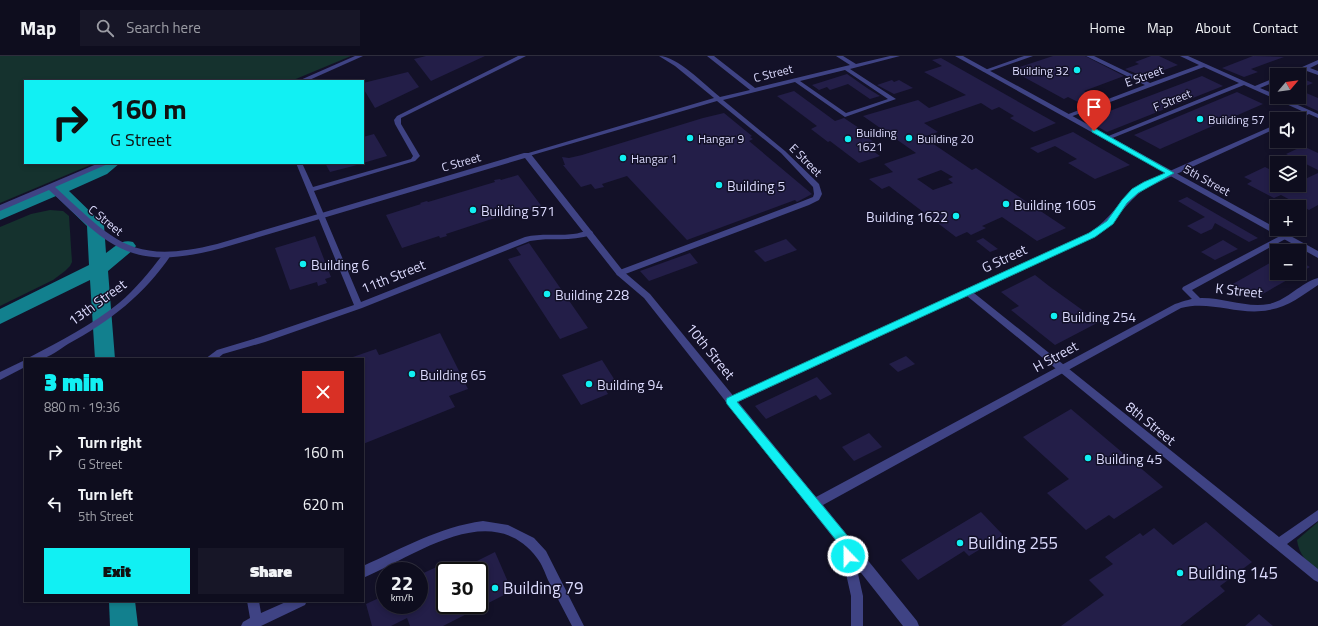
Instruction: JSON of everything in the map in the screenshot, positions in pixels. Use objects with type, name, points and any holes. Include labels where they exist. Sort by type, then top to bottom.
[{"type":"street","points":[[303,80],[360,56]]},
{"type":"street","points":[[310,190],[413,160],[417,156],[398,124],[397,120],[399,117],[523,56]]},
{"type":"street","name":"E Street","points":[[620,272],[806,203],[817,196],[818,192],[816,186],[789,158],[677,65],[662,56]]},
{"type":"street","points":[[710,56],[754,90]]},
{"type":"street","points":[[839,56],[855,66]]},
{"type":"street","name":"C Street","points":[[50,187],[115,243],[138,252],[168,255],[208,249],[718,99],[896,56]]},
{"type":"street","name":"5th Street","points":[[958,56],[1318,255]]},
{"type":"street","points":[[986,71],[1030,56]]},
{"type":"street","points":[[1089,56],[1151,86]]},
{"type":"street","points":[[1183,56],[1318,116]]},
{"type":"street","points":[[1305,68],[1318,62]]},
{"type":"street","name":"E Street","points":[[1068,116],[1205,65]]},
{"type":"street","points":[[796,80],[846,115],[893,99],[845,68]]},
{"type":"street","points":[[1306,68],[1318,73]]},
{"type":"street","points":[[1255,88],[1270,82]]},
{"type":"street","name":"F Street","points":[[1108,138],[1245,83]]},
{"type":"street","name":"G Street","points":[[731,401],[1097,232],[1110,222],[1125,201],[1135,191],[1147,184],[1270,129]]},
{"type":"street","name":"10th Street","points":[[527,155],[620,272],[647,296],[912,626]]},
{"type":"street","points":[[0,208],[104,164]]},
{"type":"street","points":[[299,164],[358,306]]},
{"type":"street","name":"11th Street","points":[[211,358],[220,352],[262,340],[358,306],[537,236],[572,238],[589,233]]},
{"type":"street","points":[[1199,301],[1186,289],[1285,237]]},
{"type":"street","name":"13th Street","points":[[35,358],[81,332],[117,308],[138,289],[168,255]]},
{"type":"street","name":"K Street","points":[[1199,301],[1250,308],[1270,307],[1280,304],[1318,281]]},
{"type":"street","name":"8th Street","points":[[967,292],[1318,576]]},
{"type":"street","name":"H Street","points":[[814,504],[1173,309],[1199,301]]},
{"type":"street","points":[[0,376],[24,364]]},
{"type":"street","points":[[1279,544],[1318,515]]},
{"type":"street","points":[[364,572],[442,536],[462,529],[483,526],[508,530],[530,542],[542,555],[578,626]]},
{"type":"street","points":[[846,543],[857,596],[858,626]]},
{"type":"street","points":[[253,602],[252,624],[299,602]]},
{"type":"green space","points":[[0,56],[351,56],[293,80],[24,80],[24,164],[93,164],[0,203]]},
{"type":"green space","points":[[50,210],[63,211],[69,216],[72,262],[70,266],[53,280],[0,306],[0,227],[31,214]]},
{"type":"green space","points":[[1318,522],[1318,571],[1304,558],[1297,540]]},
{"type":"building","points":[[426,56],[485,56],[431,81],[414,59]]},
{"type":"building","name":"Building 32","points":[[1053,56],[1085,56],[1124,76],[1084,91],[1093,96],[1078,102],[1068,97],[1064,99],[1011,70]]},
{"type":"building","points":[[1151,56],[1159,56],[1178,65],[1145,77],[1125,69],[1139,64],[1135,62]]},
{"type":"building","points":[[1253,56],[1284,57],[1251,69],[1258,72],[1244,77],[1222,68]]},
{"type":"building","points":[[941,58],[1056,123],[1034,132],[1010,118],[1014,116],[999,107],[992,110],[981,103],[924,123],[938,132],[923,137],[972,170],[976,168],[1066,228],[1037,241],[1002,217],[982,226],[986,228],[971,235],[967,232],[956,237],[889,186],[882,189],[869,179],[893,172],[884,164],[916,153],[863,116],[918,100],[929,108],[966,95],[924,72],[942,66],[932,60]],"holes":[[[941,170],[953,177],[948,179],[953,183],[933,190],[917,179]]]},
{"type":"building","points":[[408,72],[419,87],[375,108],[364,90],[364,83]]},
{"type":"building","points":[[847,74],[880,96],[870,99],[848,84],[830,90],[827,87],[819,90],[812,85]]},
{"type":"building","points":[[1202,76],[1223,86],[1107,132],[1086,120]]},
{"type":"building","points":[[892,80],[894,82],[899,80],[913,88],[894,94],[877,85]]},
{"type":"building","points":[[1306,80],[1313,83],[1306,86]]},
{"type":"building","name":"Building 1621","points":[[794,91],[835,121],[844,118],[862,130],[859,131],[879,146],[870,149],[880,156],[859,163],[830,141],[828,142],[811,129],[817,126],[777,96]]},
{"type":"building","name":"Building 57","points":[[1237,92],[1263,104],[1160,149],[1134,135]]},
{"type":"building","points":[[1306,93],[1318,98],[1318,111],[1302,104],[1306,104]]},
{"type":"building","name":"Building 5","points":[[724,113],[752,136],[750,137],[753,139],[749,141],[812,194],[797,202],[795,200],[687,240],[627,176],[602,184],[604,187],[595,189],[591,184],[581,187],[563,165],[565,165],[562,157],[569,158],[582,155]]},
{"type":"building","points":[[1073,132],[1130,165],[1095,179],[1068,163],[1077,159],[1055,146],[1038,153],[1030,148]]},
{"type":"building","points":[[374,134],[387,156],[364,163],[364,137]]},
{"type":"building","points":[[1306,147],[1318,153],[1318,170],[1306,164],[1306,156],[1290,156],[1286,154],[1299,148]]},
{"type":"building","points":[[326,164],[357,164],[357,165],[330,172]]},
{"type":"building","points":[[1265,167],[1270,170],[1270,192],[1306,192],[1306,179],[1318,173],[1318,205],[1309,210],[1306,208],[1306,200],[1290,200],[1281,195],[1274,198],[1247,184],[1252,181],[1244,177]]},
{"type":"building","points":[[518,175],[543,208],[535,211],[534,209],[517,213],[516,211],[446,234],[447,236],[440,238],[439,236],[402,248],[386,215],[421,204],[420,203],[495,182],[494,180],[501,180]]},
{"type":"building","points":[[1187,197],[1258,238],[1249,242],[1215,223],[1212,229],[1201,234],[1187,226],[1205,217],[1178,201]]},
{"type":"building","name":"Building 6","points":[[315,236],[331,277],[325,279],[327,283],[318,286],[317,282],[290,290],[275,248]]},
{"type":"building","points":[[983,238],[998,249],[990,252],[976,241]]},
{"type":"building","points":[[786,239],[797,250],[765,262],[754,251]]},
{"type":"building","points":[[1223,240],[1238,249],[1215,260],[1201,252]]},
{"type":"building","name":"Building 228","points":[[529,243],[588,328],[560,339],[508,259],[521,255],[516,248]]},
{"type":"building","points":[[690,253],[698,263],[649,281],[640,271]]},
{"type":"building","points":[[1270,263],[1270,280],[1287,280],[1254,299],[1231,285]]},
{"type":"building","name":"Building 254","points":[[1035,275],[1099,322],[1055,345],[1011,310],[1019,306],[1001,292]]},
{"type":"building","name":"Building 65","points":[[440,333],[468,389],[449,396],[455,407],[364,444],[364,358],[350,358],[376,349],[379,355]]},
{"type":"building","points":[[906,356],[915,364],[898,372],[889,364]]},
{"type":"building","name":"Building 94","points":[[602,360],[616,382],[604,387],[608,394],[581,405],[562,375]]},
{"type":"building","points":[[817,377],[832,394],[820,400],[816,395],[766,419],[755,406]]},
{"type":"building","name":"Building 45","points":[[1071,409],[1163,487],[1114,519],[1109,515],[1086,530],[1047,493],[1069,479],[1023,437]]},
{"type":"building","points":[[869,433],[882,447],[854,461],[842,447]]},
{"type":"building","name":"Building 255","points":[[981,512],[1003,535],[969,556],[964,551],[918,580],[901,560]]},
{"type":"building","name":"Building 145","points":[[1206,522],[1252,562],[1220,586],[1225,591],[1180,626],[1061,626],[1104,595],[1089,580],[1113,564],[1105,557],[1140,533],[1143,536],[1154,528],[1173,545]]},
{"type":"building","points":[[495,552],[512,591],[488,603],[488,562],[475,562]]},
{"type":"building","points":[[436,567],[436,614],[467,614],[443,626],[410,626],[407,618],[391,626],[372,626],[366,604],[376,599],[376,614],[428,614],[428,571]]},
{"type":"building","points":[[1259,614],[1273,626],[1245,626]]},
{"type":"taxiway","points":[[0,215],[101,171],[111,164]]},
{"type":"taxiway","points":[[59,190],[95,225],[98,268]]},
{"type":"taxiway","points":[[98,268],[127,246]]},
{"type":"taxiway","points":[[0,317],[98,268]]},
{"type":"taxiway","points":[[98,268],[105,358]]},
{"type":"taxiway","points":[[122,602],[124,626]]},
{"type":"place","name":"Building 32","points":[[1077,70]]},
{"type":"place","name":"Building 57","points":[[1200,119]]},
{"type":"place","name":"Hangar 9","points":[[690,138]]},
{"type":"place","name":"Building 20","points":[[909,138]]},
{"type":"place","name":"Building 1621","points":[[848,139]]},
{"type":"place","name":"Hangar 1","points":[[623,158]]},
{"type":"place","name":"Building 5","points":[[719,185]]},
{"type":"place","name":"Building 1605","points":[[1006,204]]},
{"type":"place","name":"Building 571","points":[[473,210]]},
{"type":"place","name":"Building 1622","points":[[956,216]]},
{"type":"place","name":"Building 6","points":[[303,264]]},
{"type":"place","name":"Building 228","points":[[547,294]]},
{"type":"place","name":"Building 254","points":[[1054,316]]},
{"type":"place","name":"Building 65","points":[[412,374]]},
{"type":"place","name":"Building 94","points":[[589,384]]},
{"type":"place","name":"Building 45","points":[[1088,458]]},
{"type":"place","name":"Building 255","points":[[960,543]]},
{"type":"place","name":"Building 145","points":[[1180,573]]},
{"type":"place","name":"Building 79","points":[[495,588]]},
{"type":"route","points":[[848,556],[846,543],[731,401],[1092,235],[1110,222],[1131,194],[1139,188],[1171,173],[1094,131]]}]
